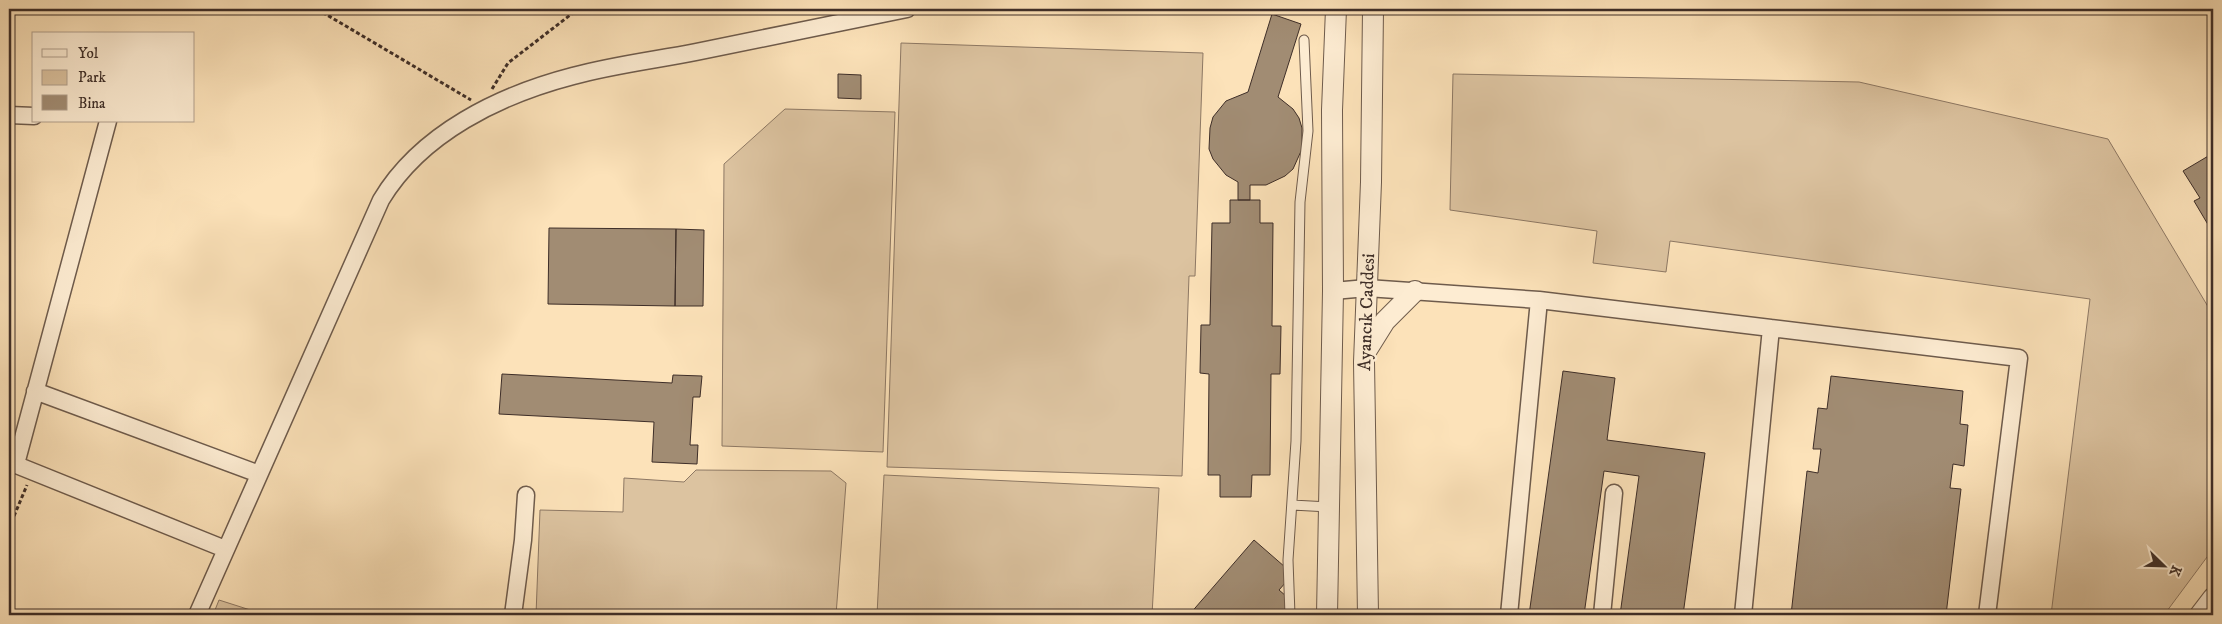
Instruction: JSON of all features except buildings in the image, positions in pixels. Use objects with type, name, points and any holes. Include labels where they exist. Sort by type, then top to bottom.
[{"type":"street","points":[[198,615],[381,200],[391,182],[429,144],[487,109],[517,95],[574,76],[907,9]]},
{"type":"street","name":"Ayancık Caddesi","points":[[1327,615],[1333,291],[1332,110],[1336,9]]},
{"type":"street","name":"Ayancık Caddesi","points":[[1368,615],[1364,354],[1373,9]]},
{"type":"street","points":[[9,115],[32,116]]},
{"type":"street","points":[[108,122],[36,391],[12,463],[226,549]]},
{"type":"street","points":[[1333,291],[1367,288],[1539,300],[2019,358],[1987,615]]},
{"type":"street","points":[[1364,354],[1385,321],[1415,291]]},
{"type":"street","points":[[1508,615],[1539,300]]},
{"type":"street","points":[[1743,615],[1771,328]]},
{"type":"street","points":[[36,391],[259,474]]},
{"type":"street","points":[[1602,615],[1614,493]]},
{"type":"street","points":[[513,615],[523,540],[526,495]]},
{"type":"street","points":[[2200,615],[2213,598]]},
{"type":"lane","points":[[1290,615],[1288,560],[1296,441],[1300,202],[1308,131],[1304,40]]},
{"type":"lane","points":[[1292,505],[1329,507]]},
{"type":"path","points":[[317,9],[487,109],[494,82],[508,63],[578,9]]},
{"type":"path","points":[[9,528],[32,471]]},
{"type":"green space","points":[[901,43],[1203,53],[1195,276],[1189,276],[1182,476],[887,467]]},
{"type":"green space","points":[[1453,74],[1859,82],[2108,139],[2213,315],[2213,549],[2164,615],[2051,615],[2090,299],[1670,241],[1666,272],[1593,263],[1597,231],[1450,210]]},
{"type":"green space","points":[[785,109],[895,112],[883,452],[722,446],[724,164]]},
{"type":"green space","points":[[696,470],[831,471],[846,483],[836,615],[536,615],[540,510],[623,512],[624,478],[684,482]]},
{"type":"green space","points":[[884,475],[1159,488],[1152,615],[877,615]]},
{"type":"green space","points":[[219,600],[266,615],[213,615]]}]
